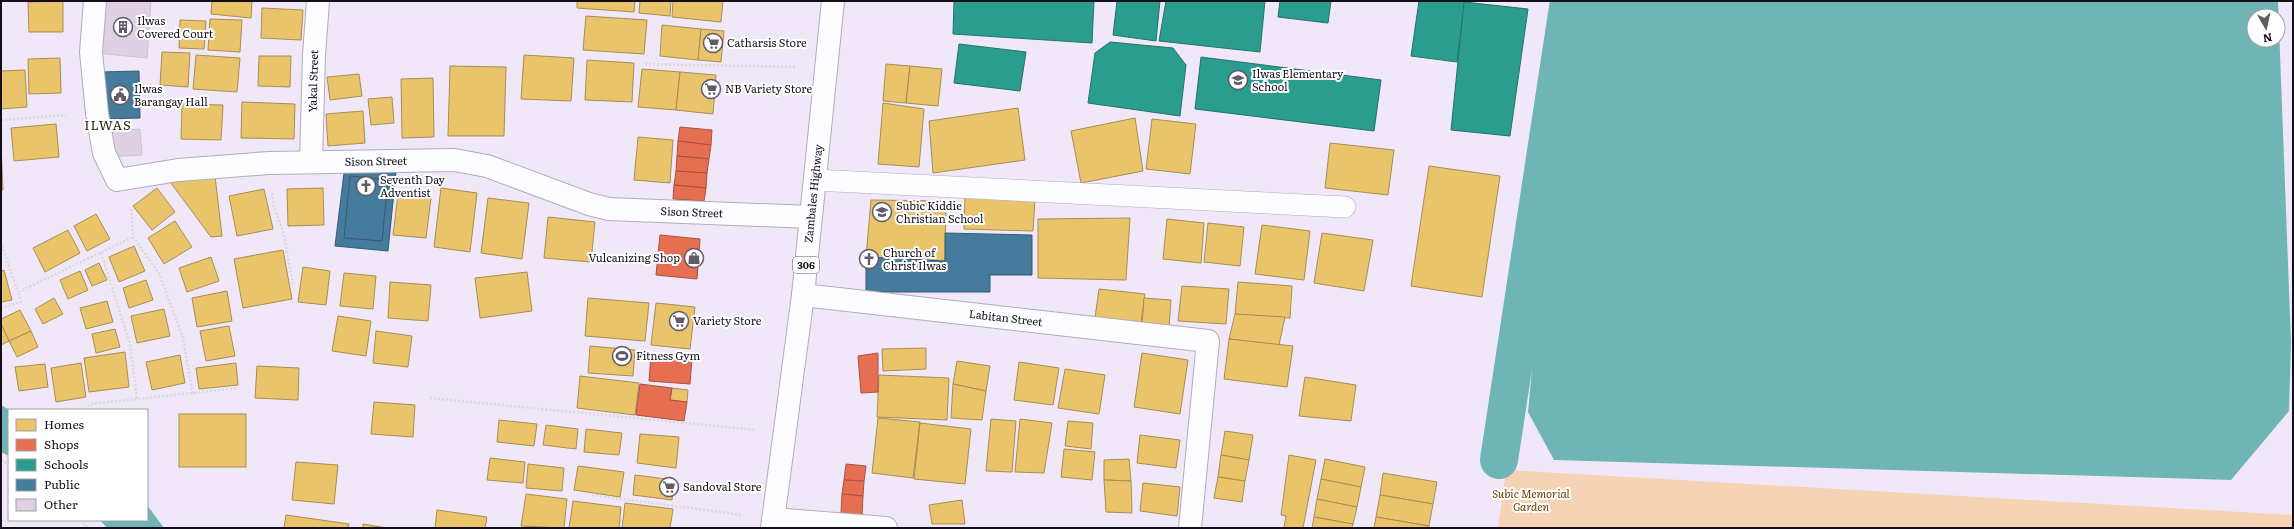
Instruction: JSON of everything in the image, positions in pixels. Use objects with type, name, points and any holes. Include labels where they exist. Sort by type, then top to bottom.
[{"type":"street","name":"Sison Street","points":[[95,1],[91,52],[97,113],[104,153],[117,180],[178,170],[269,163],[454,160],[487,166],[589,204],[609,209],[811,217]]},
{"type":"street","name":"Yakal Street","points":[[311,162],[314,55],[318,1]]},
{"type":"street","name":"Zambales Highway","points":[[773,523],[803,295],[816,180],[833,1]]},
{"type":"street","name":"Labitan Street","points":[[803,295],[1208,342],[1190,528]]},
{"type":"street","points":[[773,523],[886,528]]},
{"type":"lane","points":[[816,180],[1345,207]]},
{"type":"path","points":[[645,64],[827,68]]},
{"type":"path","points":[[1,120],[97,113]]},
{"type":"path","points":[[269,163],[274,207],[283,231],[293,285]]},
{"type":"path","points":[[132,213],[133,238],[159,273],[183,338],[193,394]]},
{"type":"path","points":[[18,292],[133,238]]},
{"type":"path","points":[[1,242],[21,302],[1,308]]},
{"type":"path","points":[[101,253],[130,344],[137,399]]},
{"type":"path","points":[[87,409],[90,404],[238,388]]},
{"type":"path","points":[[430,398],[784,433]]},
{"type":"path","points":[[592,495],[773,523]]},
{"type":"green space","name":"Subic Memorial Garden","points":[[1506,470],[2293,515],[2293,528],[1498,528]]},
{"type":"shaded area","points":[[1583,1],[2278,1],[2278,8],[2246,8],[2246,48],[2280,48],[2291,342],[2289,411],[2231,480],[1554,460],[1528,412],[1545,227]]},
{"type":"shaded area","points":[[1,405],[8,409],[8,456],[1,452]]},
{"type":"shaded area","points":[[148,506],[164,528],[107,528],[101,521],[148,521]]},
{"type":"building: Homes","points":[[63,1],[63,32],[29,32],[28,2]]},
{"type":"building: Homes","points":[[212,1],[252,1],[251,18],[211,14]]},
{"type":"building: Homes","points":[[577,1],[635,1],[634,12],[577,8]]},
{"type":"building: Homes","points":[[640,1],[671,1],[670,16],[639,13]]},
{"type":"building: Homes","points":[[673,1],[723,1],[721,22],[672,17]]},
{"type":"building: Homes","points":[[262,8],[303,10],[301,40],[261,38]]},
{"type":"building: Homes","points":[[586,16],[647,20],[644,54],[583,50]]},
{"type":"building: Homes","points":[[210,19],[242,20],[240,52],[208,50]]},
{"type":"building: Homes","points":[[180,20],[206,21],[204,49],[179,48]]},
{"type":"building: Homes","points":[[662,25],[701,29],[698,60],[660,56]]},
{"type":"building: Homes","points":[[701,29],[724,31],[721,62],[698,60]]},
{"type":"building: Homes","points":[[162,52],[190,53],[188,87],[160,85]]},
{"type":"building: Homes","points":[[196,55],[240,58],[237,92],[193,89]]},
{"type":"building: Homes","points":[[524,55],[574,58],[571,101],[521,99]]},
{"type":"building: Homes","points":[[259,56],[291,56],[290,87],[258,86]]},
{"type":"building: Homes","points":[[60,58],[61,93],[29,94],[28,59]]},
{"type":"building: Homes","points":[[587,60],[634,63],[632,102],[585,100]]},
{"type":"building: Homes","points":[[886,64],[910,66],[906,103],[883,101]]},
{"type":"building: Homes","points":[[450,66],[506,67],[504,136],[448,136]]},
{"type":"building: Homes","points":[[910,66],[942,69],[938,106],[906,103]]},
{"type":"building: Homes","points":[[642,69],[680,72],[676,110],[638,107]]},
{"type":"building: Homes","points":[[25,70],[27,107],[1,109],[1,71]]},
{"type":"building: Homes","points":[[680,72],[716,75],[713,114],[676,110]]},
{"type":"building: Homes","points":[[359,74],[362,96],[330,100],[327,77]]},
{"type":"building: Homes","points":[[433,78],[434,137],[402,138],[401,79]]},
{"type":"building: Homes","points":[[392,97],[394,123],[371,125],[368,99]]},
{"type":"building: Homes","points":[[242,102],[295,104],[294,139],[241,138]]},
{"type":"building: Homes","points":[[883,103],[924,109],[919,167],[878,164]]},
{"type":"building: Homes","points":[[182,104],[223,105],[221,140],[181,139]]},
{"type":"building: Homes","points":[[1018,108],[1025,160],[933,173],[929,121]]},
{"type":"building: Homes","points":[[363,111],[365,143],[328,146],[326,114]]},
{"type":"building: Homes","points":[[1135,118],[1143,171],[1081,183],[1071,131]]},
{"type":"building: Homes","points":[[1152,119],[1196,124],[1190,174],[1146,169]]},
{"type":"building: Homes","points":[[56,124],[59,157],[14,161],[11,128]]},
{"type":"building: Homes","points":[[638,137],[673,140],[670,183],[634,180]]},
{"type":"building: Homes","points":[[1330,143],[1394,150],[1388,195],[1325,188]]},
{"type":"building: Homes","points":[[1,144],[3,190],[1,190]]},
{"type":"building: Homes","points":[[1429,166],[1500,176],[1482,297],[1411,286]]},
{"type":"building: Homes","points":[[215,176],[222,236],[211,237],[168,179]]},
{"type":"building: Homes","points":[[157,188],[175,212],[152,230],[133,206]]},
{"type":"building: Homes","points":[[323,188],[324,225],[288,226],[287,189]]},
{"type":"building: Homes","points":[[441,188],[477,193],[470,252],[434,247]]},
{"type":"building: Homes","points":[[264,189],[273,229],[237,236],[229,196]]},
{"type":"building: Homes","points":[[398,194],[431,198],[426,238],[393,235]]},
{"type":"building: Homes","points":[[965,196],[1035,200],[1033,231],[964,229]]},
{"type":"building: Homes","points":[[488,198],[529,203],[522,259],[481,253]]},
{"type":"building: Homes","points":[[871,200],[946,201],[945,261],[866,257]]},
{"type":"building: Homes","points":[[96,214],[110,239],[87,251],[74,226]]},
{"type":"building: Homes","points":[[548,217],[595,222],[591,262],[544,258]]},
{"type":"building: Homes","points":[[1130,218],[1126,280],[1038,278],[1038,219]]},
{"type":"building: Homes","points":[[1167,219],[1204,223],[1201,263],[1163,259]]},
{"type":"building: Homes","points":[[175,221],[192,247],[164,264],[148,238]]},
{"type":"building: Homes","points":[[1208,223],[1244,227],[1240,266],[1204,262]]},
{"type":"building: Homes","points":[[1262,225],[1310,231],[1304,280],[1255,274]]},
{"type":"building: Homes","points":[[68,230],[80,253],[45,272],[33,248]]},
{"type":"building: Homes","points":[[1322,233],[1373,240],[1364,291],[1314,283]]},
{"type":"building: Homes","points":[[134,246],[145,271],[119,282],[109,257]]},
{"type":"building: Homes","points":[[283,250],[292,299],[243,308],[234,259]]},
{"type":"building: Homes","points":[[211,257],[219,281],[187,292],[179,268]]},
{"type":"building: Homes","points":[[99,263],[107,280],[92,286],[85,270]]},
{"type":"building: Homes","points":[[303,267],[330,271],[326,305],[298,302]]},
{"type":"building: Homes","points":[[4,270],[12,300],[1,302],[1,271]]},
{"type":"building: Homes","points":[[80,271],[88,290],[68,299],[60,280]]},
{"type":"building: Homes","points":[[527,272],[532,311],[480,318],[475,278]]},
{"type":"building: Homes","points":[[344,273],[376,276],[373,309],[340,306]]},
{"type":"building: Homes","points":[[146,280],[153,300],[129,308],[123,288]]},
{"type":"building: Homes","points":[[390,282],[431,285],[428,321],[388,318]]},
{"type":"building: Homes","points":[[1238,282],[1292,286],[1290,318],[1235,314]]},
{"type":"building: Homes","points":[[1182,286],[1229,289],[1226,324],[1178,321]]},
{"type":"building: Homes","points":[[1099,289],[1145,294],[1141,323],[1095,318]]},
{"type":"building: Homes","points":[[227,291],[232,321],[197,327],[192,298]]},
{"type":"building: Homes","points":[[54,298],[63,314],[43,324],[35,309]]},
{"type":"building: Homes","points":[[588,298],[649,303],[645,341],[585,336]]},
{"type":"building: Homes","points":[[1144,298],[1171,300],[1169,327],[1142,324]]},
{"type":"building: Homes","points":[[107,301],[113,322],[86,329],[80,308]]},
{"type":"building: Homes","points":[[656,303],[695,307],[690,349],[651,345]]},
{"type":"building: Homes","points":[[164,309],[170,336],[137,343],[131,316]]},
{"type":"building: Homes","points":[[20,310],[31,331],[9,341],[1,324],[1,319]]},
{"type":"building: Homes","points":[[1235,314],[1285,317],[1279,345],[1229,339]]},
{"type":"building: Homes","points":[[338,316],[371,321],[366,356],[332,351]]},
{"type":"building: Homes","points":[[1,324],[9,341],[1,345]]},
{"type":"building: Homes","points":[[229,326],[235,356],[206,361],[200,331]]},
{"type":"building: Homes","points":[[115,329],[120,347],[96,353],[92,334]]},
{"type":"building: Homes","points":[[31,331],[38,347],[17,357],[9,341]]},
{"type":"building: Homes","points":[[376,331],[412,336],[408,367],[373,363]]},
{"type":"building: Homes","points":[[1229,339],[1293,346],[1287,387],[1224,379]]},
{"type":"building: Homes","points":[[590,346],[635,350],[633,376],[588,373]]},
{"type":"building: Homes","points":[[926,348],[926,369],[883,371],[882,349]]},
{"type":"building: Homes","points":[[125,352],[129,387],[89,392],[84,358]]},
{"type":"building: Homes","points":[[1142,353],[1188,360],[1180,414],[1134,407]]},
{"type":"building: Homes","points":[[180,355],[185,383],[152,390],[146,362]]},
{"type":"building: Homes","points":[[957,361],[990,366],[986,391],[953,384]]},
{"type":"building: Homes","points":[[1019,362],[1059,368],[1053,405],[1014,400]]},
{"type":"building: Homes","points":[[81,363],[86,397],[56,402],[51,368]]},
{"type":"building: Homes","points":[[236,363],[238,385],[199,389],[196,368]]},
{"type":"building: Homes","points":[[45,364],[48,387],[19,391],[15,367]]},
{"type":"building: Homes","points":[[257,366],[299,368],[298,400],[255,398]]},
{"type":"building: Homes","points":[[1065,369],[1105,375],[1099,414],[1058,408]]},
{"type":"building: Homes","points":[[879,375],[949,378],[947,420],[877,417]]},
{"type":"building: Homes","points":[[580,376],[639,383],[635,415],[577,408]]},
{"type":"building: Homes","points":[[1305,377],[1356,385],[1351,421],[1299,416]]},
{"type":"building: Homes","points":[[953,384],[986,391],[982,420],[951,418]]},
{"type":"building: Homes","points":[[672,388],[688,390],[687,402],[670,400]]},
{"type":"building: Homes","points":[[374,402],[415,405],[413,437],[371,434]]},
{"type":"building: Homes","points":[[179,414],[246,414],[246,467],[179,467]]},
{"type":"building: Homes","points":[[878,418],[920,422],[913,478],[872,473]]},
{"type":"building: Homes","points":[[991,419],[1016,421],[1012,472],[986,471]]},
{"type":"building: Homes","points":[[1020,419],[1052,423],[1044,473],[1015,472]]},
{"type":"building: Homes","points":[[499,420],[537,424],[534,446],[497,442]]},
{"type":"building: Homes","points":[[1068,421],[1093,423],[1091,449],[1065,446]]},
{"type":"building: Homes","points":[[920,423],[971,429],[965,484],[914,479]]},
{"type":"building: Homes","points":[[546,425],[578,429],[576,449],[543,445]]},
{"type":"building: Homes","points":[[586,429],[622,433],[619,455],[584,452]]},
{"type":"building: Homes","points":[[1225,431],[1253,435],[1249,460],[1221,455]]},
{"type":"building: Homes","points":[[640,434],[679,437],[676,468],[637,463]]},
{"type":"building: Homes","points":[[1140,435],[1180,440],[1176,468],[1137,463]]},
{"type":"building: Homes","points":[[1064,449],[1095,452],[1092,480],[1061,477]]},
{"type":"building: Homes","points":[[1221,455],[1249,460],[1245,481],[1218,477]]},
{"type":"building: Homes","points":[[1289,455],[1316,460],[1303,528],[1284,528],[1286,516],[1281,515]]},
{"type":"building: Homes","points":[[490,458],[525,462],[523,483],[487,480]]},
{"type":"building: Homes","points":[[1129,459],[1131,481],[1104,480],[1104,460]]},
{"type":"building: Homes","points":[[1325,459],[1365,467],[1361,487],[1321,479]]},
{"type":"building: Homes","points":[[296,462],[338,465],[334,504],[292,500]]},
{"type":"building: Homes","points":[[528,464],[564,468],[562,491],[526,488]]},
{"type":"building: Homes","points":[[578,466],[624,472],[620,497],[574,490]]},
{"type":"building: Homes","points":[[1383,473],[1437,482],[1433,504],[1380,495]]},
{"type":"building: Homes","points":[[635,475],[674,480],[672,500],[633,495]]},
{"type":"building: Homes","points":[[1218,477],[1245,481],[1242,502],[1214,498]]},
{"type":"building: Homes","points":[[1321,479],[1361,487],[1357,507],[1317,499]]},
{"type":"building: Homes","points":[[1104,480],[1131,481],[1132,513],[1106,512]]},
{"type":"building: Homes","points":[[1143,483],[1180,487],[1177,516],[1140,511]]},
{"type":"building: Homes","points":[[526,494],[567,499],[564,528],[521,526]]},
{"type":"building: Homes","points":[[1380,495],[1433,504],[1429,526],[1376,517]]},
{"type":"building: Homes","points":[[1317,499],[1357,507],[1353,524],[1314,517]]},
{"type":"building: Homes","points":[[962,500],[965,524],[932,524],[929,505]]},
{"type":"building: Homes","points":[[573,501],[621,507],[619,528],[569,528]]},
{"type":"building: Homes","points":[[625,503],[673,509],[670,528],[622,528]]},
{"type":"building: Homes","points":[[437,510],[487,517],[485,528],[435,528]]},
{"type":"building: Homes","points":[[286,515],[349,524],[348,528],[284,528]]},
{"type":"building: Homes","points":[[1314,517],[1353,524],[1352,528],[1312,528]]},
{"type":"building: Homes","points":[[1376,517],[1429,526],[1429,528],[1374,528]]},
{"type":"building: Homes","points":[[363,524],[387,528],[363,528]]},
{"type":"building: Shops","points":[[680,127],[712,130],[711,145],[678,141]]},
{"type":"building: Shops","points":[[678,141],[711,145],[709,159],[677,156]]},
{"type":"building: Shops","points":[[677,156],[709,159],[707,173],[676,171]]},
{"type":"building: Shops","points":[[676,171],[707,173],[706,188],[674,185]]},
{"type":"building: Shops","points":[[674,185],[706,188],[704,201],[673,199]]},
{"type":"building: Shops","points":[[660,235],[700,239],[697,279],[656,275]]},
{"type":"building: Shops","points":[[878,353],[878,392],[861,393],[858,356]]},
{"type":"building: Shops","points":[[651,355],[692,358],[690,384],[649,381]]},
{"type":"building: Shops","points":[[640,384],[672,388],[670,400],[687,402],[684,421],[636,415]]},
{"type":"building: Shops","points":[[846,464],[866,466],[864,481],[844,480]]},
{"type":"building: Shops","points":[[844,480],[864,481],[863,496],[842,494]]},
{"type":"building: Shops","points":[[842,494],[863,496],[862,515],[841,513]]},
{"type":"building: Schools","points":[[954,1],[1094,1],[1092,43],[953,34]]},
{"type":"building: Schools","points":[[1117,1],[1160,1],[1156,41],[1113,35]]},
{"type":"building: Schools","points":[[1166,1],[1265,1],[1260,52],[1159,41]]},
{"type":"building: Schools","points":[[1280,1],[1331,1],[1328,23],[1278,17]]},
{"type":"building: Schools","points":[[1419,1],[1465,1],[1457,62],[1411,56]]},
{"type":"building: Schools","points":[[1464,2],[1528,9],[1510,136],[1451,130]]},
{"type":"building: Schools","points":[[1110,42],[1173,48],[1186,65],[1180,116],[1088,103],[1095,53]]},
{"type":"building: Schools","points":[[959,44],[1026,52],[1020,91],[954,83]]},
{"type":"building: Schools","points":[[1201,57],[1381,80],[1374,131],[1195,109]]},
{"type":"building: Public","name":"Ilwas Barangay Hall","points":[[139,71],[140,118],[102,119],[101,72]]},
{"type":"building: Public","points":[[396,172],[388,251],[335,246],[344,173]]},
{"type":"building: Public","points":[[350,176],[388,180],[382,241],[344,238]]},
{"type":"building: Public","points":[[945,233],[1032,235],[1032,275],[990,275],[990,292],[866,292],[866,257],[945,261]]},
{"type":"building: Other","name":"Ilwas Covered Court","points":[[97,1],[151,1],[147,58],[95,53]]},
{"type":"building: Other","points":[[140,129],[142,155],[107,157],[106,131]]},
{"type":"waterway","points":[[1499,460],[1569,1]]},
{"type":"place","name":"Ilwas Covered Court","points":[[123,27]]},
{"type":"place","name":"Catharsis Store","points":[[713,43]]},
{"type":"place","name":"Ilwas Elementary School","points":[[1238,80]]},
{"type":"place","name":"NB Variety Store","points":[[711,89]]},
{"type":"place","name":"Ilwas Barangay Hall","points":[[120,95]]},
{"type":"place","name":"Seventh Day Adventist","points":[[366,186]]},
{"type":"place","name":"Subic Kiddie Christian School","points":[[882,212]]},
{"type":"place","name":"Vulcanizing Shop","points":[[694,258]]},
{"type":"place","name":"Church of Christ Ilwas","points":[[869,259]]},
{"type":"place","name":"Variety Store","points":[[679,321]]},
{"type":"place","name":"Fitness Gym","points":[[622,356]]},
{"type":"place","name":"Sandoval Store","points":[[669,487]]},
{"type":"district","name":"ILWAS","points":[[108,125]]}]
